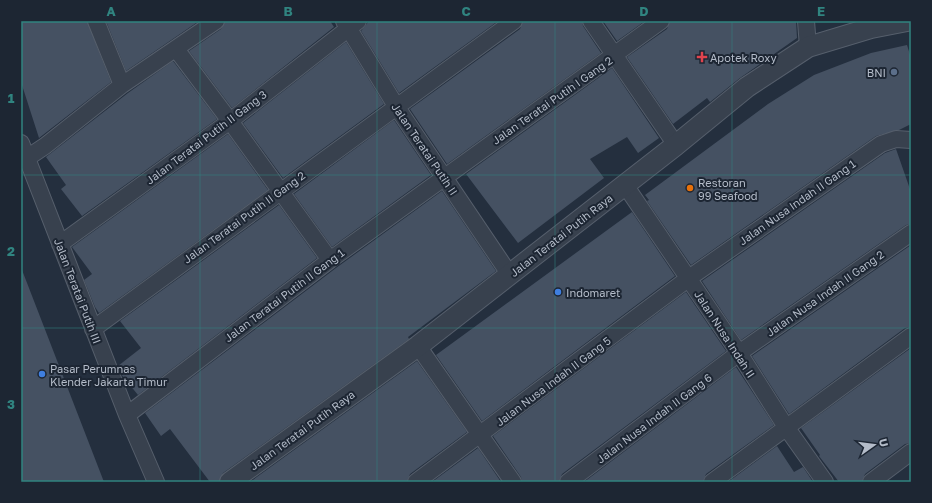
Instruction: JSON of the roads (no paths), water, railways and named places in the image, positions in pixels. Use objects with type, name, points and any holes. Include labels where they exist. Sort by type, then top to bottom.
[{"type":"street","points":[[96,21],[122,85]]},
{"type":"street","points":[[27,158],[45,146],[122,85],[176,49],[199,26],[216,21]]},
{"type":"street","name":"Jalan Teratai Putih II Gang 2","points":[[93,329],[514,21]]},
{"type":"street","points":[[591,21],[676,146]]},
{"type":"street","name":"Jalan Teratai Putih I Gang 2","points":[[443,177],[661,21]]},
{"type":"street","points":[[806,21],[808,47]]},
{"type":"street","name":"Jalan Teratai Putih Raya","points":[[230,482],[418,346],[676,146],[747,87],[808,47],[870,28],[907,21]]},
{"type":"street","name":"Jalan Teratai Putih II","points":[[350,23],[396,106],[510,275]]},
{"type":"street","name":"Jalan Teratai Putih II Gang 3","points":[[60,244],[230,121],[350,23]]},
{"type":"street","points":[[176,49],[330,260]]},
{"type":"street","name":"Jalan Nusa Indah II Gang 1","points":[[689,278],[881,144],[896,139],[911,140]]},
{"type":"street","name":"Jalan Teratai Putih III","points":[[21,143],[127,415],[156,482]]},
{"type":"street","name":"Jalan Teratai Putih II Gang 1","points":[[127,415],[330,260],[443,177]]},
{"type":"street","name":"Jalan Nusa Indah II","points":[[625,185],[739,353],[786,427],[825,482]]},
{"type":"street","name":"Jalan Nusa Indah II Gang 2","points":[[739,353],[911,233]]},
{"type":"street","name":"Jalan Nusa Indah II Gang 5","points":[[416,482],[689,278]]},
{"type":"street","points":[[712,482],[911,336]]},
{"type":"street","points":[[418,346],[513,482]]},
{"type":"street","name":"Jalan Nusa Indah II Gang 6","points":[[568,482],[739,353]]},
{"type":"street","points":[[871,482],[911,452]]},
{"type":"place","name":"Apotek Roxy","points":[[702,57]]},
{"type":"place","name":"BNI","points":[[894,72]]},
{"type":"place","name":"Restoran 99 Seafood","points":[[690,188]]},
{"type":"place","name":"Indomaret","points":[[558,292]]},
{"type":"place","name":"Pasar Perumnas Klender Jakarta Timur","points":[[42,374]]}]
